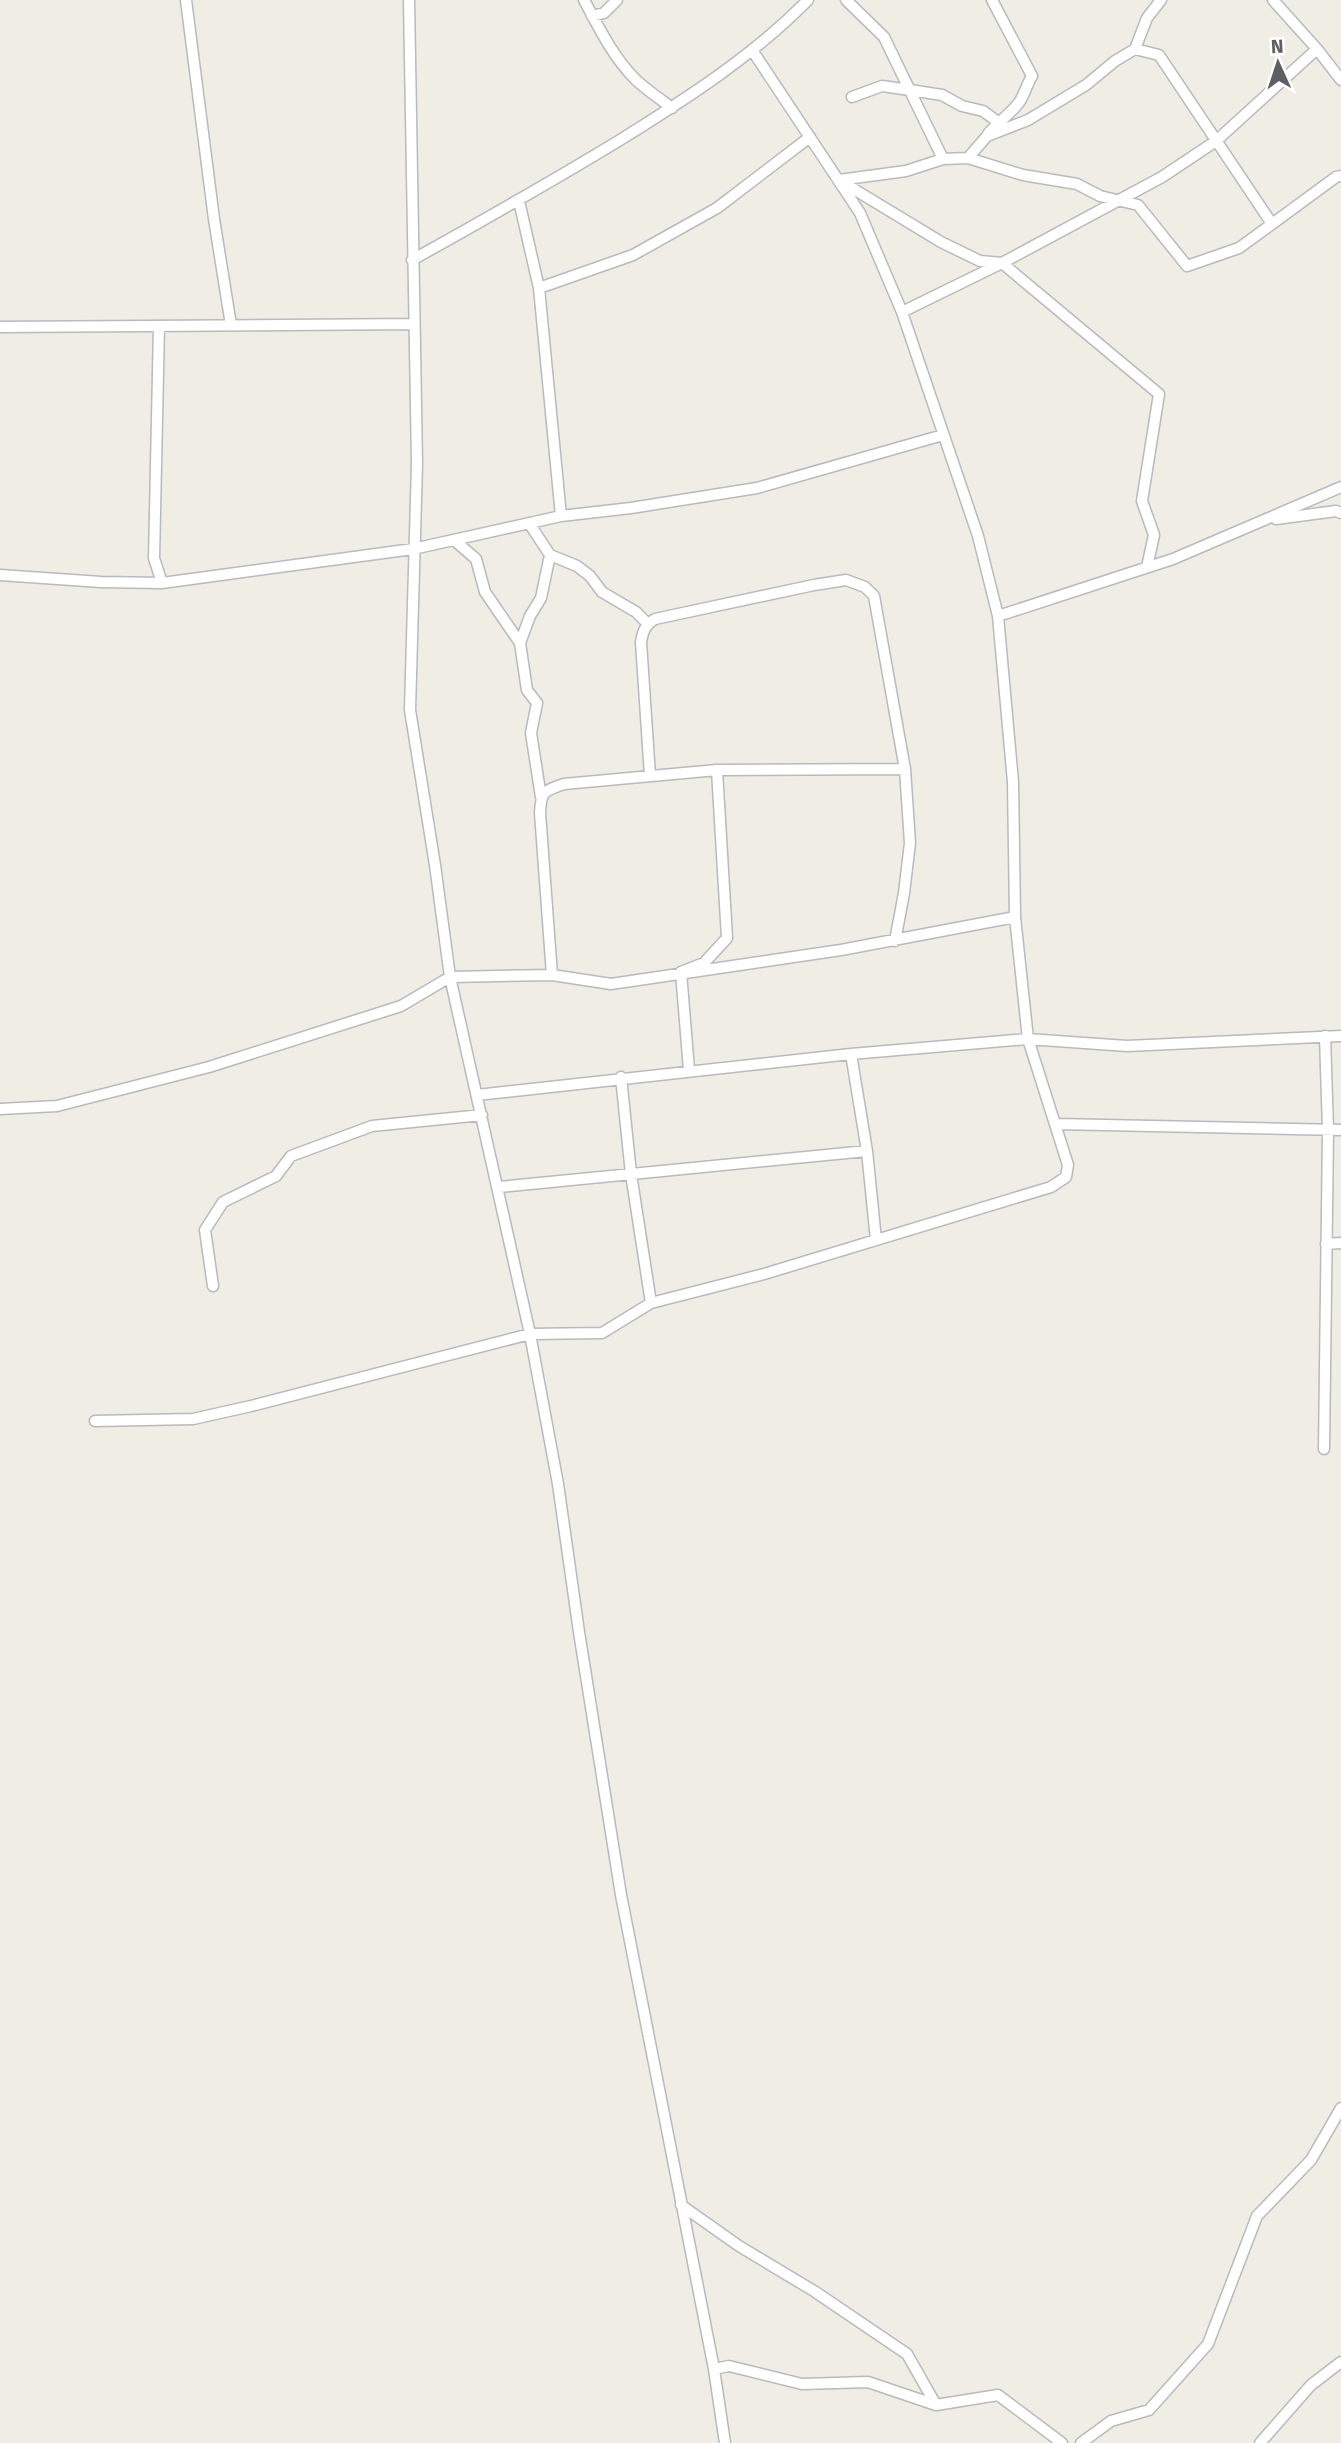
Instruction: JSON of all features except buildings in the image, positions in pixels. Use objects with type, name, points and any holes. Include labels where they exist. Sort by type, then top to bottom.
[{"type":"street","points":[[186,0],[214,219],[231,325]]},
{"type":"street","points":[[409,0],[417,464],[410,710],[450,976],[530,1334],[558,1484],[621,1895],[714,2369],[725,2443]]},
{"type":"street","points":[[584,0],[621,64],[637,81],[672,108]]},
{"type":"street","points":[[592,16],[604,12],[617,0]]},
{"type":"street","points":[[412,260],[519,201],[672,108],[752,50],[808,0]]},
{"type":"street","points":[[846,0],[884,37],[943,159]]},
{"type":"street","points":[[968,158],[1019,102],[1032,76],[992,0]]},
{"type":"street","points":[[987,136],[1028,120],[1086,85],[1115,61],[1135,49],[1147,18],[1161,0]]},
{"type":"street","points":[[1273,0],[1341,80]]},
{"type":"street","points":[[1135,49],[1159,55],[1272,224]]},
{"type":"street","points":[[902,312],[1122,200],[1216,141],[1317,49]]},
{"type":"street","points":[[95,1421],[193,1419],[530,1334],[602,1334],[652,1303],[764,1274],[876,1240],[1059,1183],[1066,1177],[1068,1165],[1028,1039],[1015,917],[1013,782],[998,616],[978,536],[902,312],[860,213],[752,50]]},
{"type":"street","points":[[852,97],[882,86],[942,95],[962,106],[983,111],[998,122]]},
{"type":"street","points":[[539,288],[633,255],[717,208],[810,137]]},
{"type":"street","points":[[839,180],[906,171],[943,159],[968,158],[1023,175],[1077,184],[1100,196],[1138,205],[1186,266],[1239,248],[1341,176]]},
{"type":"street","points":[[839,180],[942,242],[980,261],[1002,262],[1159,394],[1142,501],[1154,534],[1147,567]]},
{"type":"street","points":[[519,201],[539,288],[561,516]]},
{"type":"street","points":[[0,327],[414,324]]},
{"type":"street","points":[[159,326],[155,558],[162,583]]},
{"type":"street","points":[[0,575],[162,583],[413,549],[561,516],[757,488],[943,435]]},
{"type":"street","points":[[998,616],[1173,559],[1341,487]]},
{"type":"street","points":[[1262,521],[1336,511],[1341,513]]},
{"type":"street","points":[[529,523],[550,555],[577,566],[590,576],[602,592],[636,612],[647,623]]},
{"type":"street","points":[[454,540],[476,559],[485,592],[520,643],[527,690],[537,703],[531,733],[541,797],[552,975]]},
{"type":"street","points":[[520,643],[541,598],[550,555]]},
{"type":"street","points":[[650,776],[642,642],[647,623],[814,584],[846,580],[865,587],[874,596],[905,769],[910,843],[895,941]]},
{"type":"street","points":[[541,797],[547,790],[564,784],[717,770],[905,769]]},
{"type":"street","points":[[681,972],[705,963],[727,937],[717,770]]},
{"type":"street","points":[[0,1109],[57,1106],[209,1067],[401,1006],[450,976],[552,975],[611,984],[895,941],[1015,917]]},
{"type":"street","points":[[681,972],[689,1070]]},
{"type":"street","points":[[1324,1449],[1328,1130],[1325,1036]]},
{"type":"street","points":[[477,1095],[689,1070],[1028,1039],[1127,1046],[1341,1036]]},
{"type":"street","points":[[851,1054],[867,1152],[876,1240]]},
{"type":"street","points":[[621,1077],[631,1174],[652,1303]]},
{"type":"street","points":[[213,1286],[205,1230],[223,1202],[276,1176],[291,1156],[372,1126],[482,1115]]},
{"type":"street","points":[[1056,1125],[1341,1130]]},
{"type":"street","points":[[499,1187],[867,1152]]},
{"type":"street","points":[[1326,1244],[1341,1243]]},
{"type":"street","points":[[1081,2443],[1111,2421],[1149,2410],[1208,2344],[1257,2216],[1311,2160],[1341,2108]]},
{"type":"street","points":[[681,2205],[738,2246],[814,2291],[907,2354],[936,2405]]},
{"type":"street","points":[[1260,2443],[1311,2385],[1341,2361]]},
{"type":"street","points":[[714,2369],[729,2366],[803,2384],[869,2382],[936,2405],[998,2395],[1062,2443]]}]
